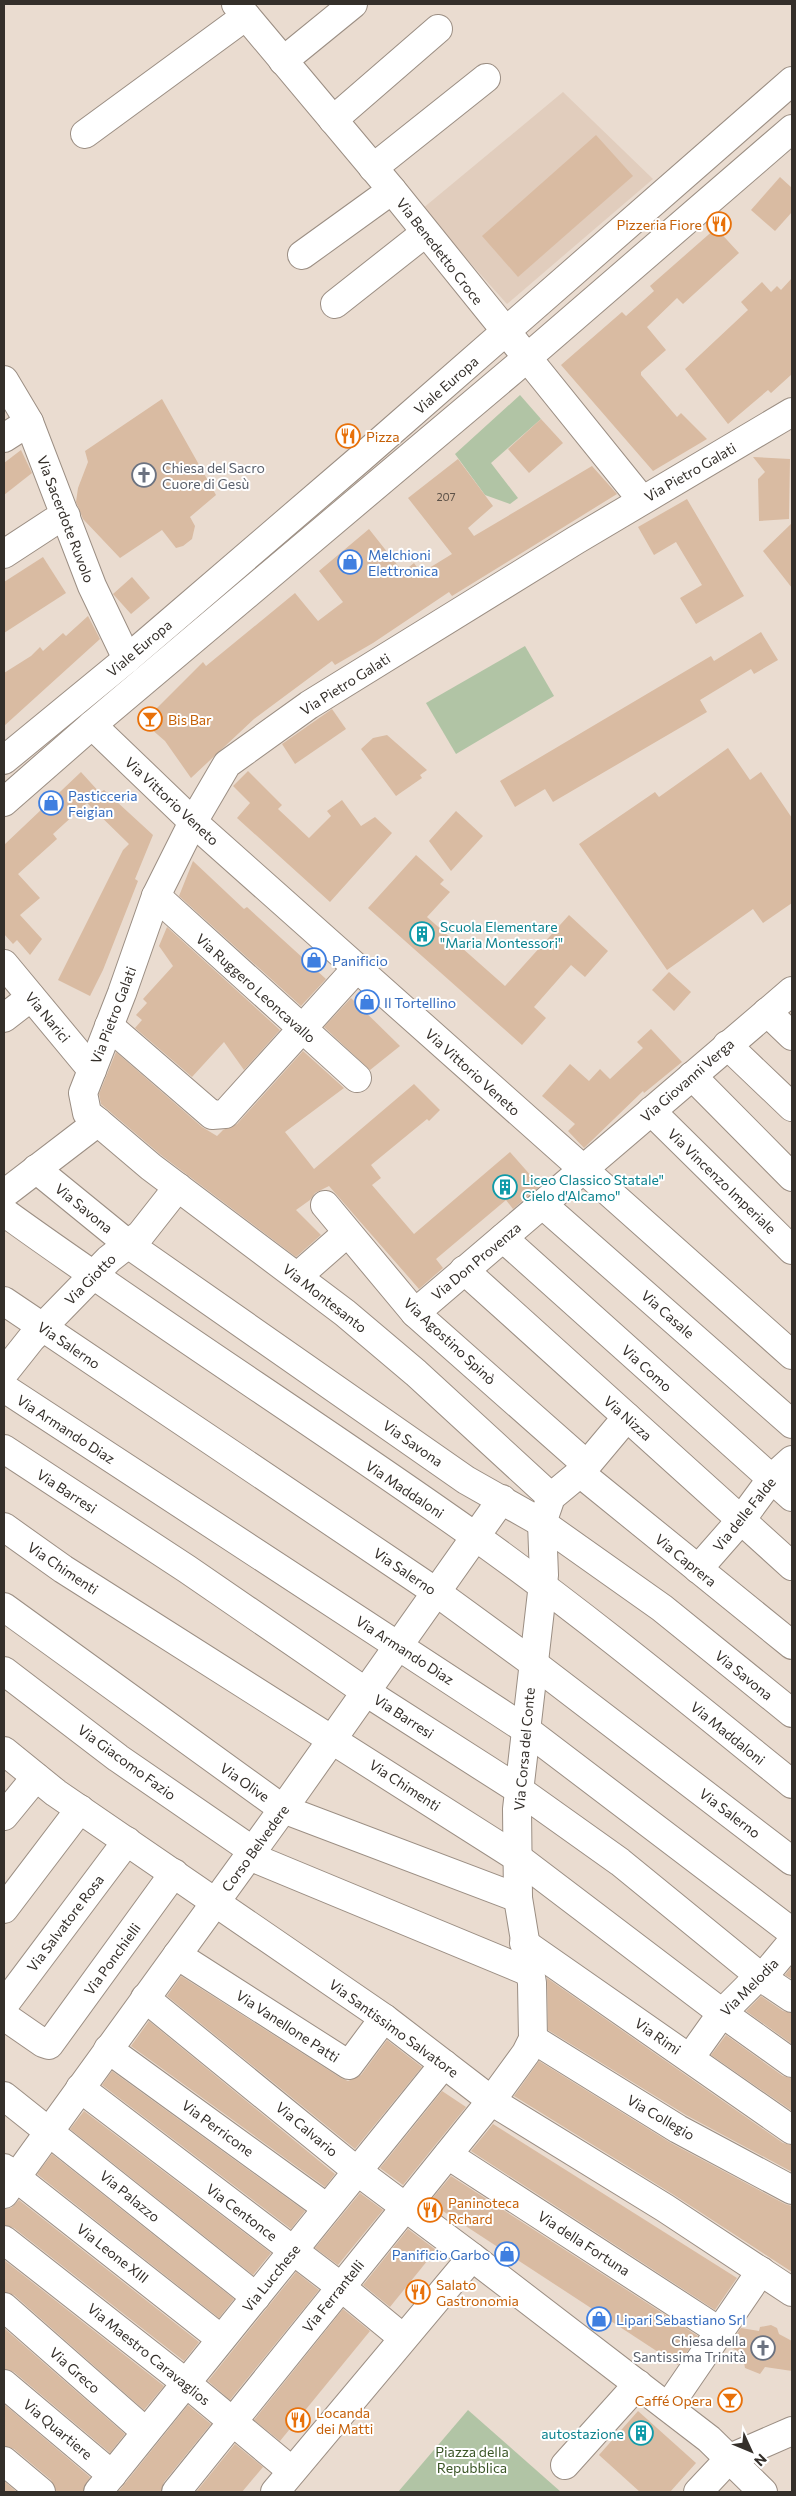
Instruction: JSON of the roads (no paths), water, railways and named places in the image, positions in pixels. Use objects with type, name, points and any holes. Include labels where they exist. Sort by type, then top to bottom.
[{"type":"street","points":[[283,62],[353,4]]},
{"type":"street","points":[[86,134],[241,10]]},
{"type":"street","name":"Via Benedetto Croce","points":[[241,10],[392,190],[642,500]]},
{"type":"street","points":[[333,120],[438,29]]},
{"type":"street","points":[[373,168],[486,78]]},
{"type":"street","name":"Viale Europa","points":[[4,760],[127,659],[506,333],[792,82]]},
{"type":"street","name":"Viale Europa","points":[[4,802],[92,725],[527,358],[792,129]]},
{"type":"street","points":[[302,255],[392,190]]},
{"type":"street","points":[[335,304],[425,233]]},
{"type":"street","name":"Via Sacerdote Ruvolo","points":[[4,380],[29,422],[92,586],[127,659]]},
{"type":"street","name":"Via Pietro Galati","points":[[92,1118],[83,1093],[156,896],[193,822],[227,764],[309,705],[642,500],[792,412]]},
{"type":"street","points":[[4,438],[29,422]]},
{"type":"street","points":[[4,554],[66,516]]},
{"type":"street","name":"Via Vittorio Veneto","points":[[92,725],[193,822],[356,969],[792,1355]]},
{"type":"street","name":"Via Ruggero Leoncavallo","points":[[156,896],[357,1078]]},
{"type":"street","name":"Via Narici","points":[[4,964],[92,1070]]},
{"type":"street","points":[[109,1026],[212,1115],[225,1114],[300,1028],[356,969]]},
{"type":"street","name":"Via Giovanni Verga","points":[[582,1169],[792,991]]},
{"type":"street","points":[[4,1018],[31,997]]},
{"type":"street","points":[[767,1012],[792,1036]]},
{"type":"street","points":[[727,1045],[792,1107]]},
{"type":"street","points":[[692,1076],[792,1177]]},
{"type":"street","name":"Via Vincenzo Imperiale","points":[[652,1111],[792,1250]]},
{"type":"street","points":[[4,1194],[36,1169],[92,1118]]},
{"type":"street","name":"Via Montesanto","points":[[92,1118],[178,1187],[298,1276],[416,1373],[551,1497]]},
{"type":"street","name":"Via Savona","points":[[36,1169],[128,1244],[466,1480],[542,1523],[662,1608],[792,1713]]},
{"type":"street","name":"Via Don Provenza","points":[[415,1313],[582,1169]]},
{"type":"street","name":"Via Giotto","points":[[4,1373],[42,1328],[92,1276],[141,1234],[178,1187]]},
{"type":"street","name":"Via Casale","points":[[542,1204],[792,1424]]},
{"type":"street","name":"Via Agostino Spinò","points":[[325,1205],[415,1313],[583,1469]]},
{"type":"street","name":"Via Maddaloni","points":[[4,1212],[92,1276],[476,1537],[792,1784]]},
{"type":"street","points":[[298,1276],[347,1233]]},
{"type":"street","name":"Via Como","points":[[502,1238],[792,1496]]},
{"type":"street","name":"Via Nizza","points":[[464,1270],[792,1566]]},
{"type":"street","name":"Via Salerno","points":[[4,1301],[436,1592],[533,1663],[792,1861]]},
{"type":"street","name":"Via Armando Diaz","points":[[4,1388],[525,1729],[792,1932]]},
{"type":"street","points":[[551,1497],[583,1469],[627,1417]]},
{"type":"street","name":"Via Barresi","points":[[4,1449],[187,1569],[366,1692],[519,1790],[620,1862],[762,1978],[792,1998]]},
{"type":"street","name":"Via delle Falde","points":[[698,1570],[741,1520],[772,1478],[792,1460]]},
{"type":"street","name":"Via Caprera","points":[[583,1469],[698,1570],[792,1646]]},
{"type":"street","name":"Via Corsa del Conte","points":[[533,2039],[532,1983],[518,1898],[517,1808],[542,1587],[542,1523],[551,1497]]},
{"type":"street","name":"Corso Belvedere","points":[[8,2180],[49,2131],[251,1854],[502,1499]]},
{"type":"street","name":"Via Chimenti","points":[[4,1528],[63,1569],[518,1858],[722,2013],[792,2063]]},
{"type":"street","name":"Via Olive","points":[[4,1607],[283,1809],[518,1898]]},
{"type":"street","name":"Via Giacomo Fazio","points":[[4,1671],[118,1758],[251,1854],[529,1972]]},
{"type":"street","name":"Via Santissimo Salvatore","points":[[4,1751],[80,1809],[384,2018],[491,2101],[665,2208],[792,2292]]},
{"type":"street","points":[[4,1816],[36,1777]]},
{"type":"street","points":[[4,1909],[80,1809]]},
{"type":"street","name":"Via Salvatore Rosa","points":[[4,2005],[127,1841]]},
{"type":"street","name":"Via Ponchielli","points":[[4,2016],[43,2043],[50,2045],[174,1873]]},
{"type":"street","name":"Via Melodia","points":[[690,2058],[722,2013],[754,1981],[762,1978],[792,1942]]},
{"type":"street","name":"Via Rimi","points":[[524,1943],[792,2130]]},
{"type":"street","name":"Via Vanellone Patti","points":[[177,1955],[349,2065],[384,2018]]},
{"type":"street","name":"Via Calvario","points":[[145,1998],[405,2208],[472,2257]]},
{"type":"street","points":[[491,2101],[533,2039]]},
{"type":"street","name":"Via Collegio","points":[[533,2039],[678,2129],[792,2190]]},
{"type":"street","name":"Via Perricone","points":[[108,2049],[328,2208]]},
{"type":"street","name":"Via Lucchese","points":[[105,2484],[444,2064]]},
{"type":"street","name":"Via Centonce","points":[[80,2088],[293,2250],[403,2338]]},
{"type":"street","name":"Via Palazzo","points":[[4,2096],[256,2296]]},
{"type":"street","name":"Via Ferrantelli","points":[[176,2492],[491,2101]]},
{"type":"street","name":"Via della Fortuna","points":[[448,2155],[719,2331]]},
{"type":"street","name":"Via Leone XIII","points":[[8,2180],[221,2339]]},
{"type":"street","name":"Via Maestro Caravaglios","points":[[4,2240],[186,2383],[292,2471]]},
{"type":"street","points":[[275,2492],[472,2257],[709,2439],[763,2492]]},
{"type":"street","points":[[668,2407],[761,2271]]},
{"type":"street","name":"Via Greco","points":[[4,2307],[146,2432]]},
{"type":"street","name":"Via Quartiere","points":[[4,2384],[105,2484]]},
{"type":"street","points":[[565,2465],[638,2384]]},
{"type":"street","points":[[698,2492],[730,2458],[792,2431]]},
{"type":"street","points":[[4,2461],[41,2492]]},
{"type":"place","name":"Pizzeria Fiore","points":[[719,224]]},
{"type":"place","name":"Pizza","points":[[348,436]]},
{"type":"place","name":"Chiesa del Sacro Cuore di Gesù","points":[[144,475]]},
{"type":"place","name":"Melchioni Elettronica","points":[[350,562]]},
{"type":"place","name":"Bis Bar","points":[[150,719]]},
{"type":"place","name":"Pasticceria Feigian","points":[[51,803]]},
{"type":"place","name":"Scuola Elementare \"Maria Montessori\"","points":[[422,934]]},
{"type":"place","name":"Panificio","points":[[314,960]]},
{"type":"place","name":"Il Tortellino","points":[[367,1002]]},
{"type":"place","name":"Liceo Classico Statale\" Cielo d'Alcamo\"","points":[[505,1187]]},
{"type":"place","name":"Paninoteca Rchard","points":[[430,2210]]},
{"type":"place","name":"Panificio Garbo","points":[[507,2254]]},
{"type":"place","name":"Salato Gastronomia","points":[[418,2292]]},
{"type":"place","name":"Lipari Sebastiano Srl","points":[[599,2319]]},
{"type":"place","name":"Chiesa della Santissima Trinità","points":[[763,2348]]},
{"type":"place","name":"Caffé Opera","points":[[730,2400]]},
{"type":"place","name":"Locanda dei Matti","points":[[298,2420]]},
{"type":"place","name":"autostazione","points":[[641,2433]]},
{"type":"park label","name":"Piazza della Repubblica","points":[[472,2460]]}]
